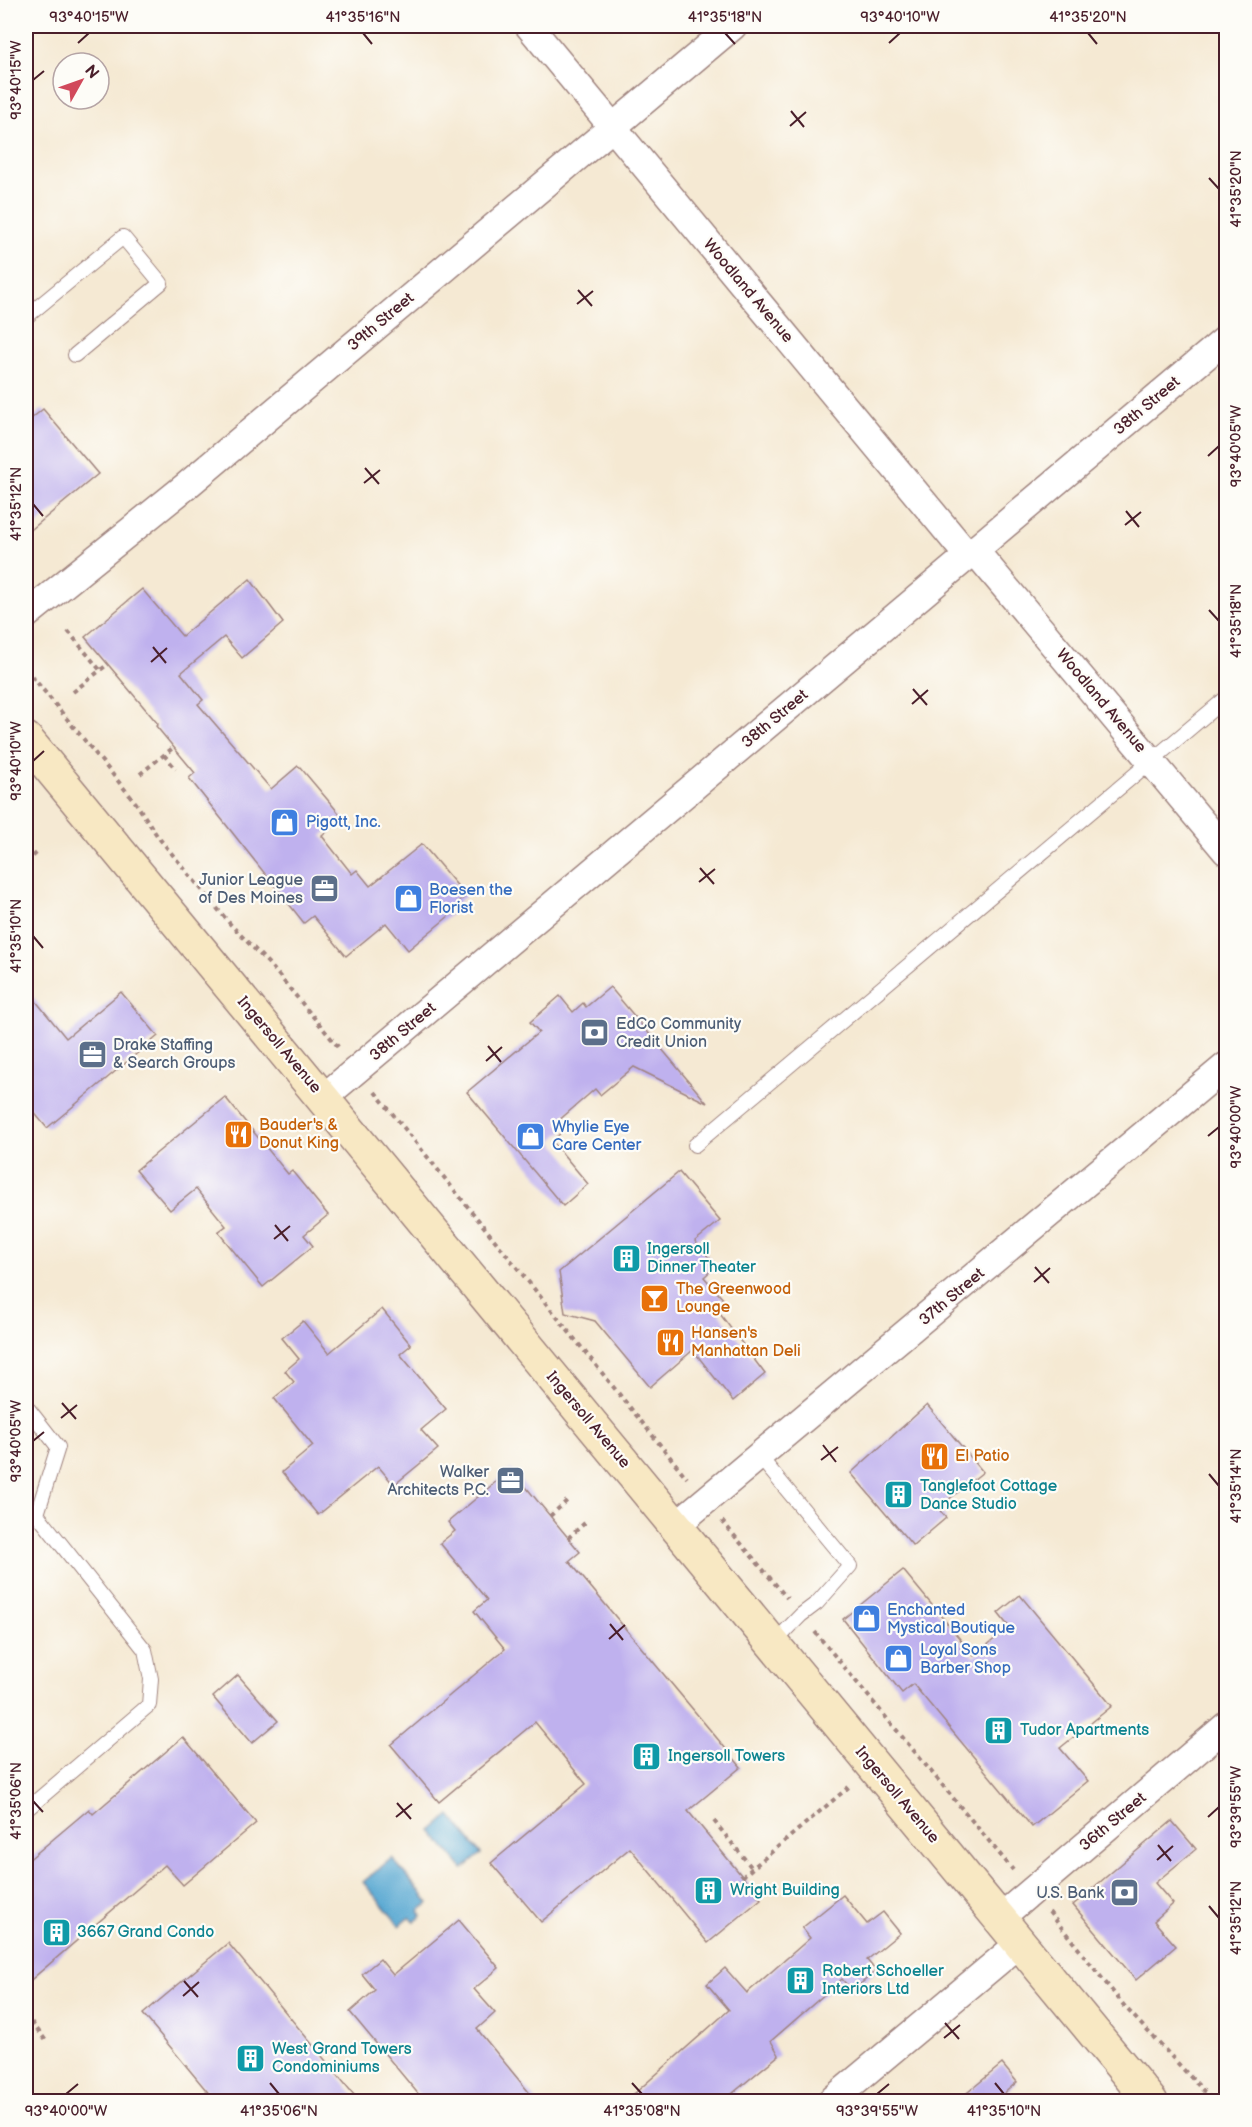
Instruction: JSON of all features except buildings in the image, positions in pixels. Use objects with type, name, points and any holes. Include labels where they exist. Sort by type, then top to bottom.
[{"type":"main road","name":"Ingersoll Avenue","points":[[26,739],[1151,2102]]},
{"type":"street","name":"Woodland Avenue","points":[[529,26],[972,554],[1227,851]]},
{"type":"street","name":"39th Street","points":[[26,615],[185,487],[733,26]]},
{"type":"street","name":"38th Street","points":[[323,1098],[1227,339]]},
{"type":"street","name":"37th Street","points":[[675,1526],[1227,1066]]},
{"type":"street","name":"36th Street","points":[[830,2102],[1227,1726]]},
{"type":"lane","points":[[26,317],[123,237],[161,283],[75,355]]},
{"type":"lane","points":[[695,1145],[1227,698]]},
{"type":"lane","points":[[26,1406],[58,1447],[37,1514],[145,1650],[151,1679],[149,1705],[26,1810]]},
{"type":"lane","points":[[759,1456],[850,1566],[818,1603],[801,1615],[773,1644]]},
{"type":"path","points":[[68,631],[100,670]]},
{"type":"path","points":[[73,692],[108,664]]},
{"type":"path","points":[[26,669],[136,803],[158,837],[231,926],[271,966],[342,1051]]},
{"type":"path","points":[[140,774],[174,747]]},
{"type":"path","points":[[164,755],[176,769]]},
{"type":"path","points":[[26,862],[39,851]]},
{"type":"path","points":[[368,1085],[688,1479]]},
{"type":"path","points":[[550,1516],[570,1498]]},
{"type":"path","points":[[721,1519],[1015,1871]]},
{"type":"path","points":[[568,1538],[588,1520]]},
{"type":"path","points":[[742,1876],[874,1767]]},
{"type":"path","points":[[714,1821],[752,1868]]},
{"type":"path","points":[[1045,1906],[1126,2008],[1214,2102]]},
{"type":"path","points":[[26,2015],[47,2042]]},
{"type":"water","points":[[450,1815],[481,1854],[463,1869],[431,1831]]},
{"type":"water","points":[[392,1858],[429,1903],[419,1911],[422,1916],[414,1922],[410,1917],[400,1926],[363,1882]]},
{"type":"place","name":"Pigott, Inc.","points":[[285,822]]},
{"type":"place","name":"Junior League of Des Moines","points":[[324,889]]},
{"type":"place","name":"Boesen the Florist","points":[[408,899]]},
{"type":"place","name":"EdCo Community Credit Union","points":[[595,1033]]},
{"type":"place","name":"Drake Staffing & Search Groups","points":[[92,1054]]},
{"type":"place","name":"Bauder's & Donut King","points":[[238,1134]]},
{"type":"place","name":"Whylie Eye Care Center","points":[[531,1136]]},
{"type":"place","name":"Ingersoll Dinner Theater","points":[[626,1258]]},
{"type":"place","name":"The Greenwood Lounge","points":[[655,1298]]},
{"type":"place","name":"Hansen's Manhattan Deli","points":[[670,1342]]},
{"type":"place","name":"El Patio","points":[[934,1456]]},
{"type":"place","name":"Walker Architects P.C.","points":[[510,1481]]},
{"type":"place","name":"Tanglefoot Cottage Dance Studio","points":[[899,1495]]},
{"type":"place","name":"Enchanted Mystical Boutique","points":[[866,1619]]},
{"type":"place","name":"Loyal Sons Barber Shop","points":[[899,1659]]},
{"type":"place","name":"Tudor Apartments","points":[[999,1730]]},
{"type":"place","name":"Ingersoll Towers","points":[[647,1756]]},
{"type":"place","name":"Wright Building","points":[[709,1890]]},
{"type":"place","name":"U.S. Bank","points":[[1125,1893]]},
{"type":"place","name":"3667 Grand Condo","points":[[56,1932]]},
{"type":"place","name":"Robert Schoeller Interiors Ltd","points":[[801,1980]]},
{"type":"place","name":"West Grand Towers Condominiums","points":[[251,2058]]}]
